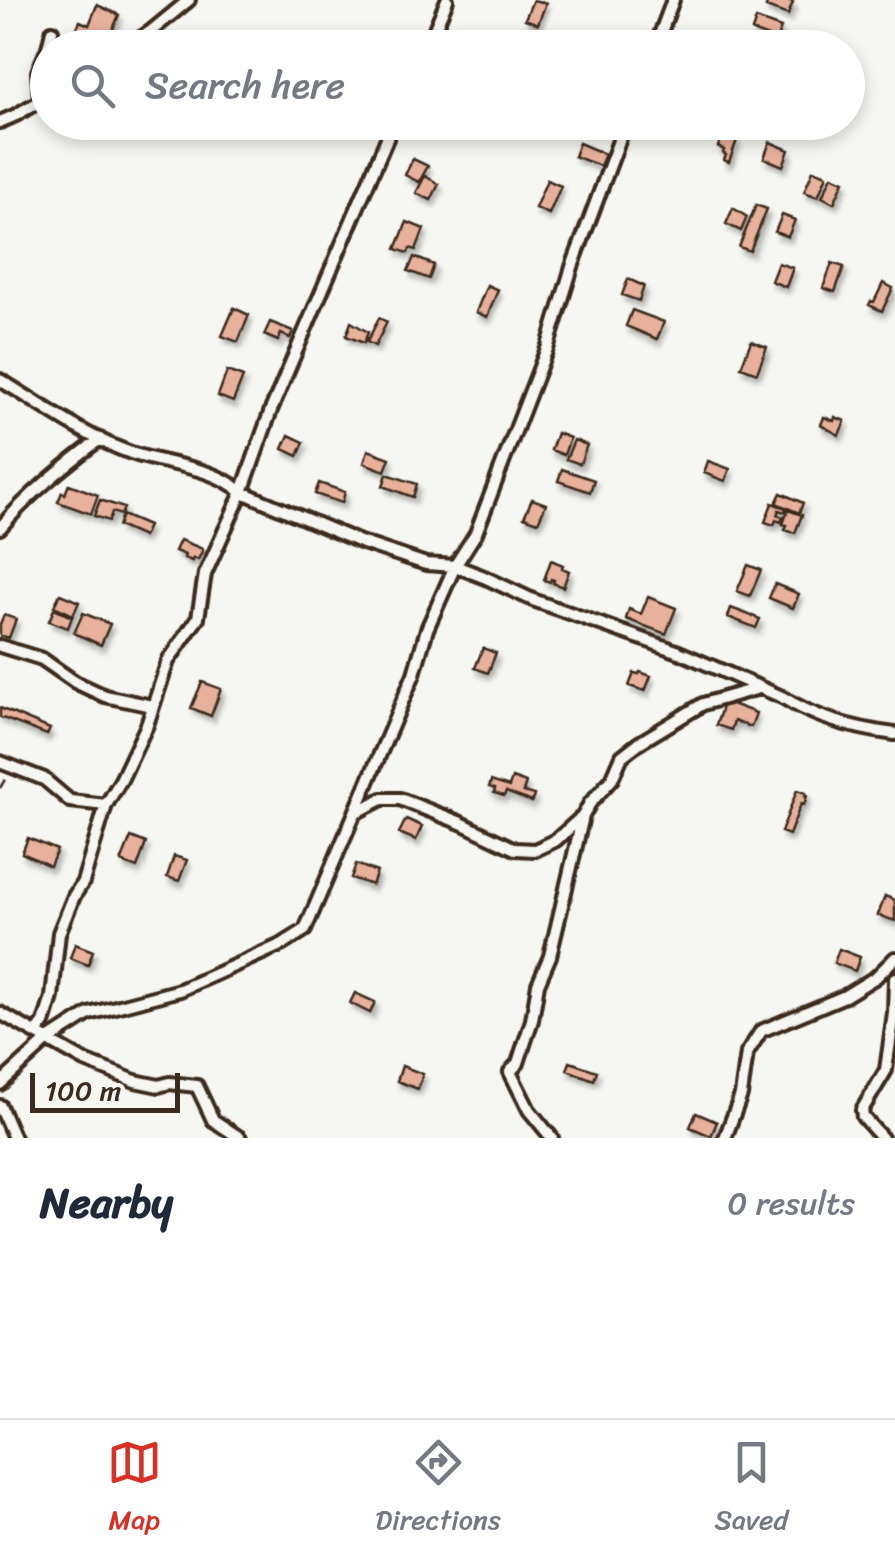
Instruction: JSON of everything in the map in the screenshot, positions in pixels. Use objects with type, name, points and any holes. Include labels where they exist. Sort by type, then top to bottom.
[{"type":"street","points":[[435,30],[446,0]]},
{"type":"street","points":[[661,30],[672,0]]},
{"type":"street","points":[[152,30],[184,2]]},
{"type":"street","points":[[0,122],[30,106]]},
{"type":"street","points":[[36,1033],[44,1023],[52,997],[59,934],[82,882],[106,806],[147,725],[168,661],[198,618],[205,574],[387,140]]},
{"type":"street","points":[[0,1084],[47,1041],[89,1014],[180,990],[283,944],[305,930],[414,674],[427,629],[454,566],[476,533],[548,346],[572,267],[619,140]]},
{"type":"street","points":[[0,380],[132,454],[206,471],[242,492],[360,542],[426,564],[454,566],[484,576],[533,600],[679,652],[796,706],[872,731],[895,734]]},
{"type":"street","points":[[0,528],[64,466],[100,439]]},
{"type":"street","points":[[0,646],[42,659],[75,682],[105,696],[152,706]]},
{"type":"street","points":[[552,1138],[529,1110],[510,1072],[518,1063],[532,1020],[583,816],[612,779],[622,756],[638,743],[702,704],[762,688]]},
{"type":"street","points":[[0,762],[44,779],[70,801],[106,806]]},
{"type":"street","points":[[354,814],[382,799],[400,799],[515,849],[535,850],[556,840],[583,816]]},
{"type":"street","points":[[725,1138],[742,1095],[747,1053],[761,1031],[845,996],[876,977],[895,958]]},
{"type":"street","points":[[882,1138],[863,1117],[862,1110],[886,1070],[895,980]]},
{"type":"street","points":[[0,1012],[84,1061],[159,1086],[197,1086],[213,1120],[240,1138]]},
{"type":"street","points":[[0,1106],[14,1138]]},
{"type":"path","points":[[0,788],[13,766]]},
{"type":"building","points":[[533,0],[546,3],[538,24],[525,19]]},
{"type":"building","points":[[768,0],[793,2],[788,15],[766,7]]},
{"type":"building","points":[[97,5],[119,15],[113,30],[76,30],[80,21],[89,25]]},
{"type":"building","points":[[756,19],[781,28],[780,30],[752,30]]},
{"type":"building","points":[[721,140],[737,140],[729,162],[724,160],[724,150],[718,147]]},
{"type":"building","points":[[770,142],[789,150],[783,166],[764,158]]},
{"type":"building","points":[[579,143],[605,154],[600,166],[574,156]]},
{"type":"building","points":[[413,159],[428,166],[419,182],[405,175]]},
{"type":"building","points":[[813,170],[827,175],[818,197],[804,192]]},
{"type":"building","points":[[425,176],[439,184],[431,200],[416,193]]},
{"type":"building","points":[[832,176],[844,181],[834,203],[822,197]]},
{"type":"building","points":[[547,180],[561,186],[549,214],[535,208]]},
{"type":"building","points":[[756,205],[767,209],[750,251],[739,247]]},
{"type":"building","points":[[733,208],[747,217],[741,231],[726,224]]},
{"type":"building","points":[[782,215],[795,220],[788,237],[775,232]]},
{"type":"building","points":[[407,222],[424,229],[416,250],[410,248],[408,253],[396,249]]},
{"type":"building","points":[[414,257],[434,265],[429,279],[408,271]]},
{"type":"building","points":[[778,263],[793,268],[786,287],[771,281]]},
{"type":"building","points":[[832,263],[844,267],[835,292],[823,288]]},
{"type":"building","points":[[628,279],[644,286],[639,301],[622,295]]},
{"type":"building","points":[[883,283],[893,288],[882,311],[869,305]]},
{"type":"building","points":[[487,285],[498,290],[487,317],[476,312]]},
{"type":"building","points":[[234,308],[249,315],[238,342],[222,336]]},
{"type":"building","points":[[632,310],[664,322],[657,339],[626,326]]},
{"type":"building","points":[[379,318],[387,322],[375,346],[367,342]]},
{"type":"building","points":[[270,322],[293,331],[290,338],[281,334],[278,341],[264,335]]},
{"type":"building","points":[[351,322],[368,332],[364,343],[346,336]]},
{"type":"building","points":[[751,341],[767,347],[757,373],[741,367]]},
{"type":"building","points":[[227,371],[243,377],[233,402],[218,396]]},
{"type":"building","points":[[824,417],[845,421],[839,435],[821,425]]},
{"type":"building","points":[[557,433],[570,438],[564,455],[551,450]]},
{"type":"building","points":[[289,435],[304,442],[298,456],[283,449]]},
{"type":"building","points":[[574,440],[587,445],[580,464],[566,459]]},
{"type":"building","points":[[368,450],[390,458],[385,471],[364,463]]},
{"type":"building","points":[[708,461],[730,469],[725,481],[704,473]]},
{"type":"building","points":[[562,469],[594,480],[590,492],[558,481]]},
{"type":"building","points":[[387,474],[417,484],[413,497],[383,486]]},
{"type":"building","points":[[319,483],[345,492],[342,503],[315,494]]},
{"type":"building","points":[[69,484],[98,495],[91,514],[58,502]]},
{"type":"building","points":[[781,493],[803,503],[799,513],[776,503]]},
{"type":"building","points":[[532,499],[546,504],[538,522],[524,517]]},
{"type":"building","points":[[100,500],[124,508],[121,515],[112,512],[109,521],[94,516]]},
{"type":"building","points":[[772,503],[786,508],[785,512],[779,510],[777,515],[783,517],[774,525],[765,522]]},
{"type":"building","points":[[788,510],[802,515],[795,533],[785,530],[787,525],[783,524]]},
{"type":"building","points":[[122,515],[148,526],[143,537],[118,526]]},
{"type":"building","points":[[180,540],[203,549],[198,560],[184,558],[175,551]]},
{"type":"building","points":[[551,560],[569,571],[563,587],[554,580],[544,580]]},
{"type":"building","points":[[748,565],[761,570],[750,596],[737,591]]},
{"type":"building","points":[[775,584],[799,594],[793,608],[769,598]]},
{"type":"building","points":[[60,594],[79,602],[73,615],[54,606]]},
{"type":"building","points":[[648,597],[676,608],[666,634],[626,619],[629,609],[641,614]]},
{"type":"building","points":[[731,608],[760,619],[756,628],[728,617]]},
{"type":"building","points":[[54,609],[72,617],[68,628],[49,621]]},
{"type":"building","points":[[83,613],[110,624],[101,645],[74,633]]},
{"type":"building","points":[[4,615],[16,619],[9,638],[0,635]]},
{"type":"building","points":[[483,648],[496,653],[488,673],[475,668]]},
{"type":"building","points":[[634,673],[651,676],[645,691],[629,686]]},
{"type":"building","points":[[202,682],[221,689],[211,716],[191,708]]},
{"type":"building","points":[[724,701],[756,713],[751,727],[734,721],[731,730],[716,725]]},
{"type":"building","points":[[0,708],[50,729],[47,735],[0,717]]},
{"type":"building","points":[[512,778],[526,783],[523,792],[534,795],[532,802],[506,792],[504,796],[494,793],[495,789],[489,787],[491,781],[509,787]]},
{"type":"building","points":[[797,790],[807,796],[789,835],[781,832]]},
{"type":"building","points":[[406,819],[422,826],[416,840],[399,833]]},
{"type":"building","points":[[131,837],[146,843],[137,868],[121,862]]},
{"type":"building","points":[[28,838],[57,850],[50,866],[22,853]]},
{"type":"building","points":[[174,856],[187,860],[179,881],[167,877]]},
{"type":"building","points":[[356,864],[377,872],[372,885],[351,878]]},
{"type":"building","points":[[885,896],[895,900],[895,921],[878,915]]},
{"type":"building","points":[[75,944],[93,951],[88,965],[70,958]]},
{"type":"building","points":[[839,949],[860,957],[855,971],[834,963]]},
{"type":"building","points":[[355,993],[375,1002],[370,1013],[350,1003]]},
{"type":"building","points":[[570,1062],[597,1071],[594,1080],[567,1070]]},
{"type":"building","points":[[402,1066],[423,1074],[418,1089],[397,1081]]},
{"type":"building","points":[[696,1113],[717,1122],[711,1136],[690,1127]]}]
